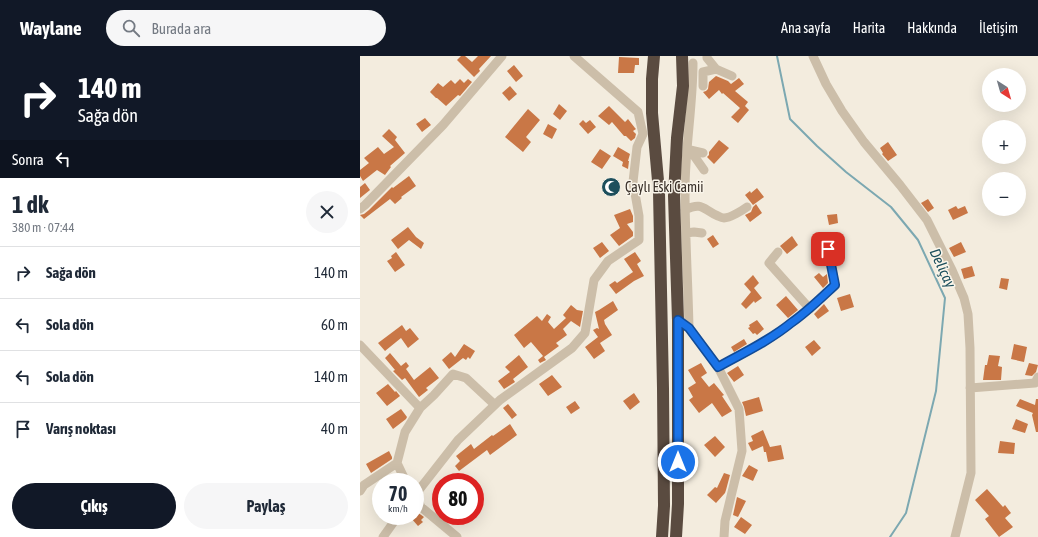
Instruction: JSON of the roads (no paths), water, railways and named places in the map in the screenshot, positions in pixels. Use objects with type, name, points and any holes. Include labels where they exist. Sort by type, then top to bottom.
[{"type":"highway","points":[[654,56],[652,113],[659,192],[664,388],[664,506],[662,537]]},
{"type":"highway","points":[[676,537],[678,504],[678,320],[674,196],[677,138],[683,86],[682,56]]},
{"type":"street","points":[[362,205],[443,125],[502,56]]},
{"type":"street","points":[[424,483],[458,440],[494,405],[572,348],[585,333],[594,280],[608,261],[639,240],[638,216],[633,182],[637,147],[643,134],[638,112],[574,56]]},
{"type":"street","points":[[707,56],[716,69],[732,76]]},
{"type":"street","points":[[813,56],[826,84],[842,111],[864,142],[927,220],[964,298],[968,314],[970,348],[971,473],[955,537]]},
{"type":"street","points":[[689,328],[685,189],[689,149],[693,59]]},
{"type":"street","points":[[693,59],[696,67],[703,72],[716,69]]},
{"type":"street","points":[[702,86],[703,72]]},
{"type":"street","points":[[689,149],[703,153]]},
{"type":"street","points":[[689,149],[704,170]]},
{"type":"street","points":[[685,210],[693,206],[702,206],[715,215],[724,218],[739,213],[748,207]]},
{"type":"street","points":[[686,233],[702,233]]},
{"type":"street","points":[[718,367],[766,341],[810,309],[835,285],[828,249]]},
{"type":"street","points":[[778,252],[769,263],[810,309]]},
{"type":"street","points":[[678,320],[689,328],[718,367],[739,409],[742,450],[724,521],[724,537]]},
{"type":"street","points":[[360,345],[420,408]]},
{"type":"street","points":[[402,473],[397,463],[405,432],[420,408],[453,374],[466,378],[494,405]]},
{"type":"street","points":[[970,388],[1035,383],[1038,377]]},
{"type":"street","points":[[360,491],[364,485],[397,463]]},
{"type":"street","points":[[424,509],[457,537]]},
{"type":"street","points":[[383,537],[392,525]]},
{"type":"waterway","name":"Deliçay","points":[[777,56],[790,119],[846,172],[891,207],[918,240],[945,298],[936,391],[906,513],[890,537]]},
{"type":"place","name":"Çaylı Eski Camii","points":[[611,187]]}]
